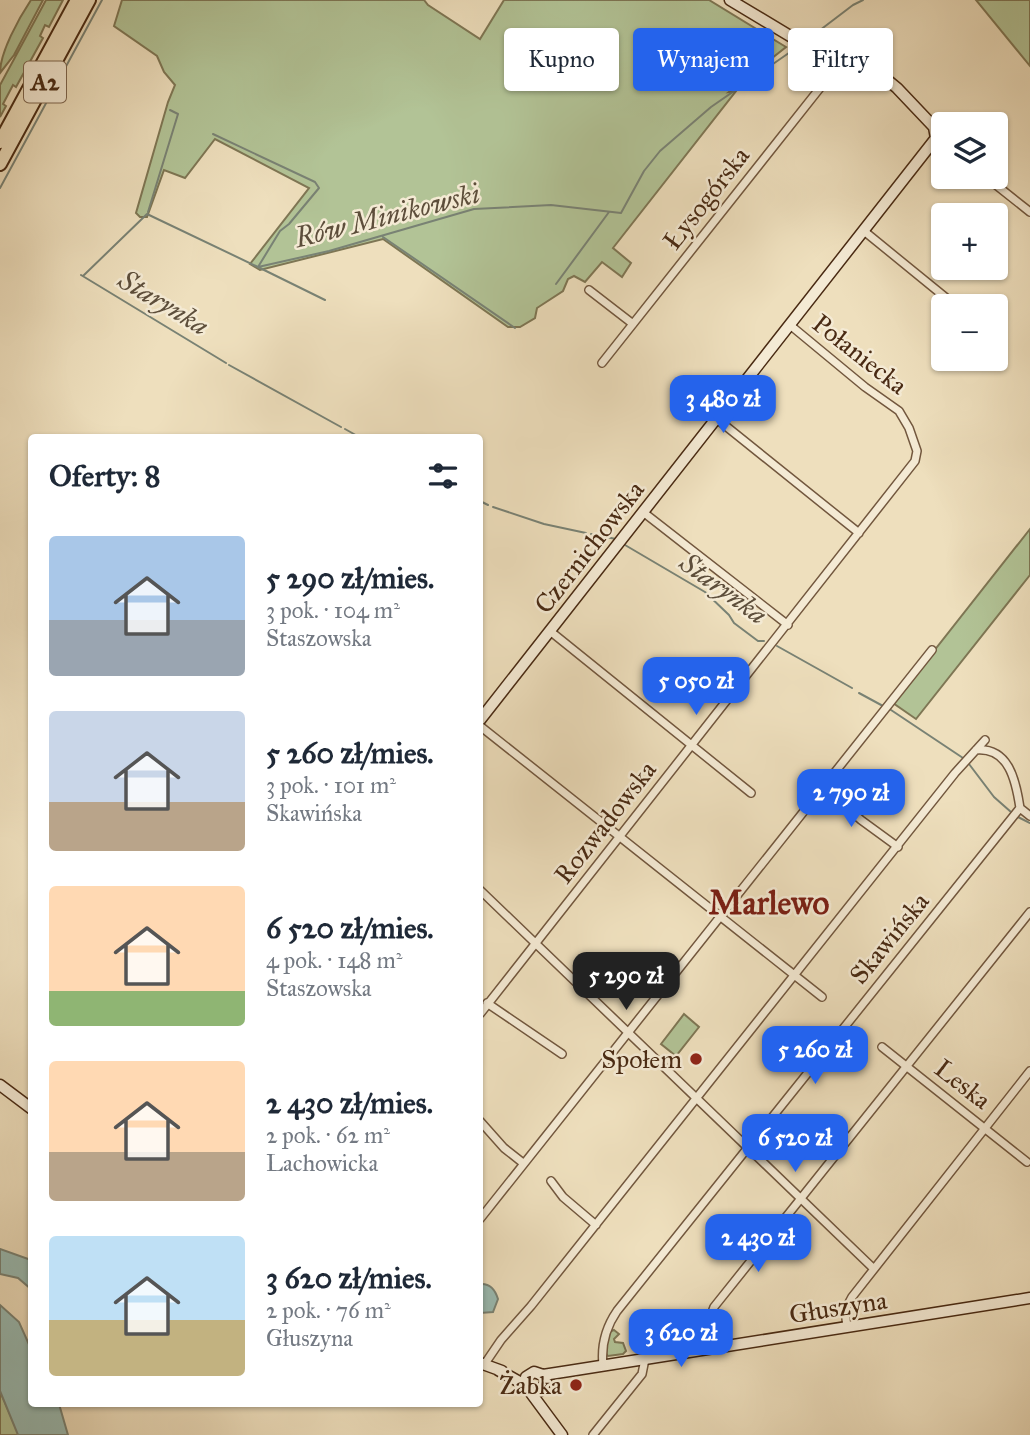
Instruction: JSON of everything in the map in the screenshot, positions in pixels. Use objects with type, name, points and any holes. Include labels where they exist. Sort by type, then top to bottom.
[{"type":"highway","name":"A2","points":[[0,142],[77,0]]},
{"type":"highway","name":"A2","points":[[0,164],[89,0]]},
{"type":"street","points":[[730,0],[788,35]]},
{"type":"street","points":[[893,84],[931,124]]},
{"type":"street","name":"Łysogórska","points":[[602,363],[818,91]]},
{"type":"street","name":"Czernichowska","points":[[483,716],[931,145]]},
{"type":"street","points":[[1001,189],[1030,212]]},
{"type":"street","points":[[864,231],[941,294]]},
{"type":"street","points":[[589,290],[633,324]]},
{"type":"street","name":"Połaniecka","points":[[790,325],[904,417]]},
{"type":"street","name":"Rozwadowska","points":[[483,1009],[915,461],[917,451],[904,417]]},
{"type":"street","points":[[717,419],[859,533]]},
{"type":"street","points":[[643,512],[788,625]]},
{"type":"street","points":[[550,631],[751,793]]},
{"type":"street","points":[[483,1215],[932,650]]},
{"type":"street","points":[[483,728],[822,998]]},
{"type":"street","points":[[483,1363],[985,740]]},
{"type":"street","points":[[976,750],[987,749],[1001,756],[1009,768],[1020,808],[1030,816]]},
{"type":"street","points":[[824,787],[861,820],[898,847]]},
{"type":"street","name":"Skawińska","points":[[603,1365],[605,1337],[613,1317],[1020,808]]},
{"type":"street","points":[[483,893],[874,1269]]},
{"type":"street","points":[[711,1348],[707,1326],[714,1307],[1030,912]]},
{"type":"street","points":[[487,1003],[562,1054]]},
{"type":"street","name":"Leska","points":[[882,1047],[1027,1162]]},
{"type":"street","points":[[847,1327],[846,1306],[1030,1071]]},
{"type":"street","points":[[0,1085],[28,1106]]},
{"type":"street","points":[[483,1124],[504,1148],[523,1163]]},
{"type":"street","points":[[551,1181],[563,1196],[596,1225]]},
{"type":"street","name":"Głuszyna","points":[[535,1384],[569,1371],[603,1365],[1030,1298]]},
{"type":"street","points":[[593,1435],[642,1374],[645,1359]]},
{"type":"street","points":[[483,1364],[535,1384],[562,1435]]},
{"type":"green space","points":[[31,0],[43,0],[14,55],[0,73],[7,45]]},
{"type":"green space","points":[[46,0],[63,0],[49,27],[45,25],[40,36],[43,38],[16,87],[13,85],[3,104],[6,106],[0,117],[0,85]]},
{"type":"green space","points":[[122,0],[424,0],[480,39],[504,0],[709,0],[755,28],[633,28],[633,91],[736,91],[613,248],[631,263],[622,277],[602,262],[585,282],[574,276],[568,279],[563,291],[537,308],[535,318],[520,327],[508,327],[383,239],[260,270],[250,264],[309,188],[215,139],[185,178],[164,170],[147,217],[140,217],[136,213],[175,85],[164,72],[157,56],[114,26]]},
{"type":"green space","points":[[976,0],[1030,0],[1030,66]]},
{"type":"green space","points":[[774,40],[786,47],[774,56]]},
{"type":"green space","points":[[1030,529],[1030,575],[916,719],[893,703]]},
{"type":"green space","points":[[684,1014],[699,1027],[676,1056],[661,1044]]},
{"type":"green space","points":[[614,1330],[619,1334],[614,1339],[615,1342],[623,1343],[626,1351],[608,1356],[604,1351],[609,1332]]},
{"type":"green space","points":[[0,1391],[18,1433],[18,1435],[0,1435]]},
{"type":"water","points":[[0,1249],[28,1259],[28,1286],[18,1278],[0,1274]]},
{"type":"water","points":[[483,1284],[492,1287],[498,1299],[493,1312],[483,1313]]},
{"type":"water","points":[[0,1305],[19,1322],[28,1342],[28,1407],[60,1407],[68,1435],[18,1435],[0,1391]]},
{"type":"waterway","points":[[0,188],[102,0]]},
{"type":"waterway","name":"Rów Minikowski","points":[[823,28],[863,0]]},
{"type":"waterway","name":"Rów Minikowski","points":[[83,276],[147,214],[258,267],[329,251],[474,209],[551,205],[621,213],[644,171],[660,151],[711,107],[788,54]]},
{"type":"waterway","points":[[148,212],[178,114],[170,110]]},
{"type":"waterway","points":[[213,134],[315,182],[319,188],[280,231],[258,267],[325,300]]},
{"type":"waterway","points":[[556,284],[609,212]]},
{"type":"waterway","points":[[383,237],[515,328]]},
{"type":"waterway","name":"Starynka","points":[[81,275],[226,363]]},
{"type":"waterway","name":"Starynka","points":[[229,365],[341,427]]},
{"type":"waterway","name":"Starynka","points":[[345,429],[354,434]]},
{"type":"waterway","name":"Starynka","points":[[483,502],[488,505]]},
{"type":"waterway","name":"Starynka","points":[[493,507],[544,524],[586,533]]},
{"type":"waterway","name":"Starynka","points":[[591,534],[616,539]]},
{"type":"waterway","name":"Starynka","points":[[625,545],[705,592],[734,623],[758,641],[764,641]]},
{"type":"waterway","name":"Starynka","points":[[777,646],[852,688]]},
{"type":"waterway","name":"Starynka","points":[[859,693],[883,706]]},
{"type":"waterway","name":"Starynka","points":[[891,710],[963,758]]},
{"type":"waterway","name":"Starynka","points":[[969,764],[994,797],[1011,812]]},
{"type":"waterway","name":"Starynka","points":[[1018,817],[1030,823]]},
{"type":"place","name":"Społem","points":[[696,1059]]},
{"type":"place","name":"Żabka","points":[[576,1385]]},
{"type":"district","name":"Marlewo","points":[[769,902]]}]
